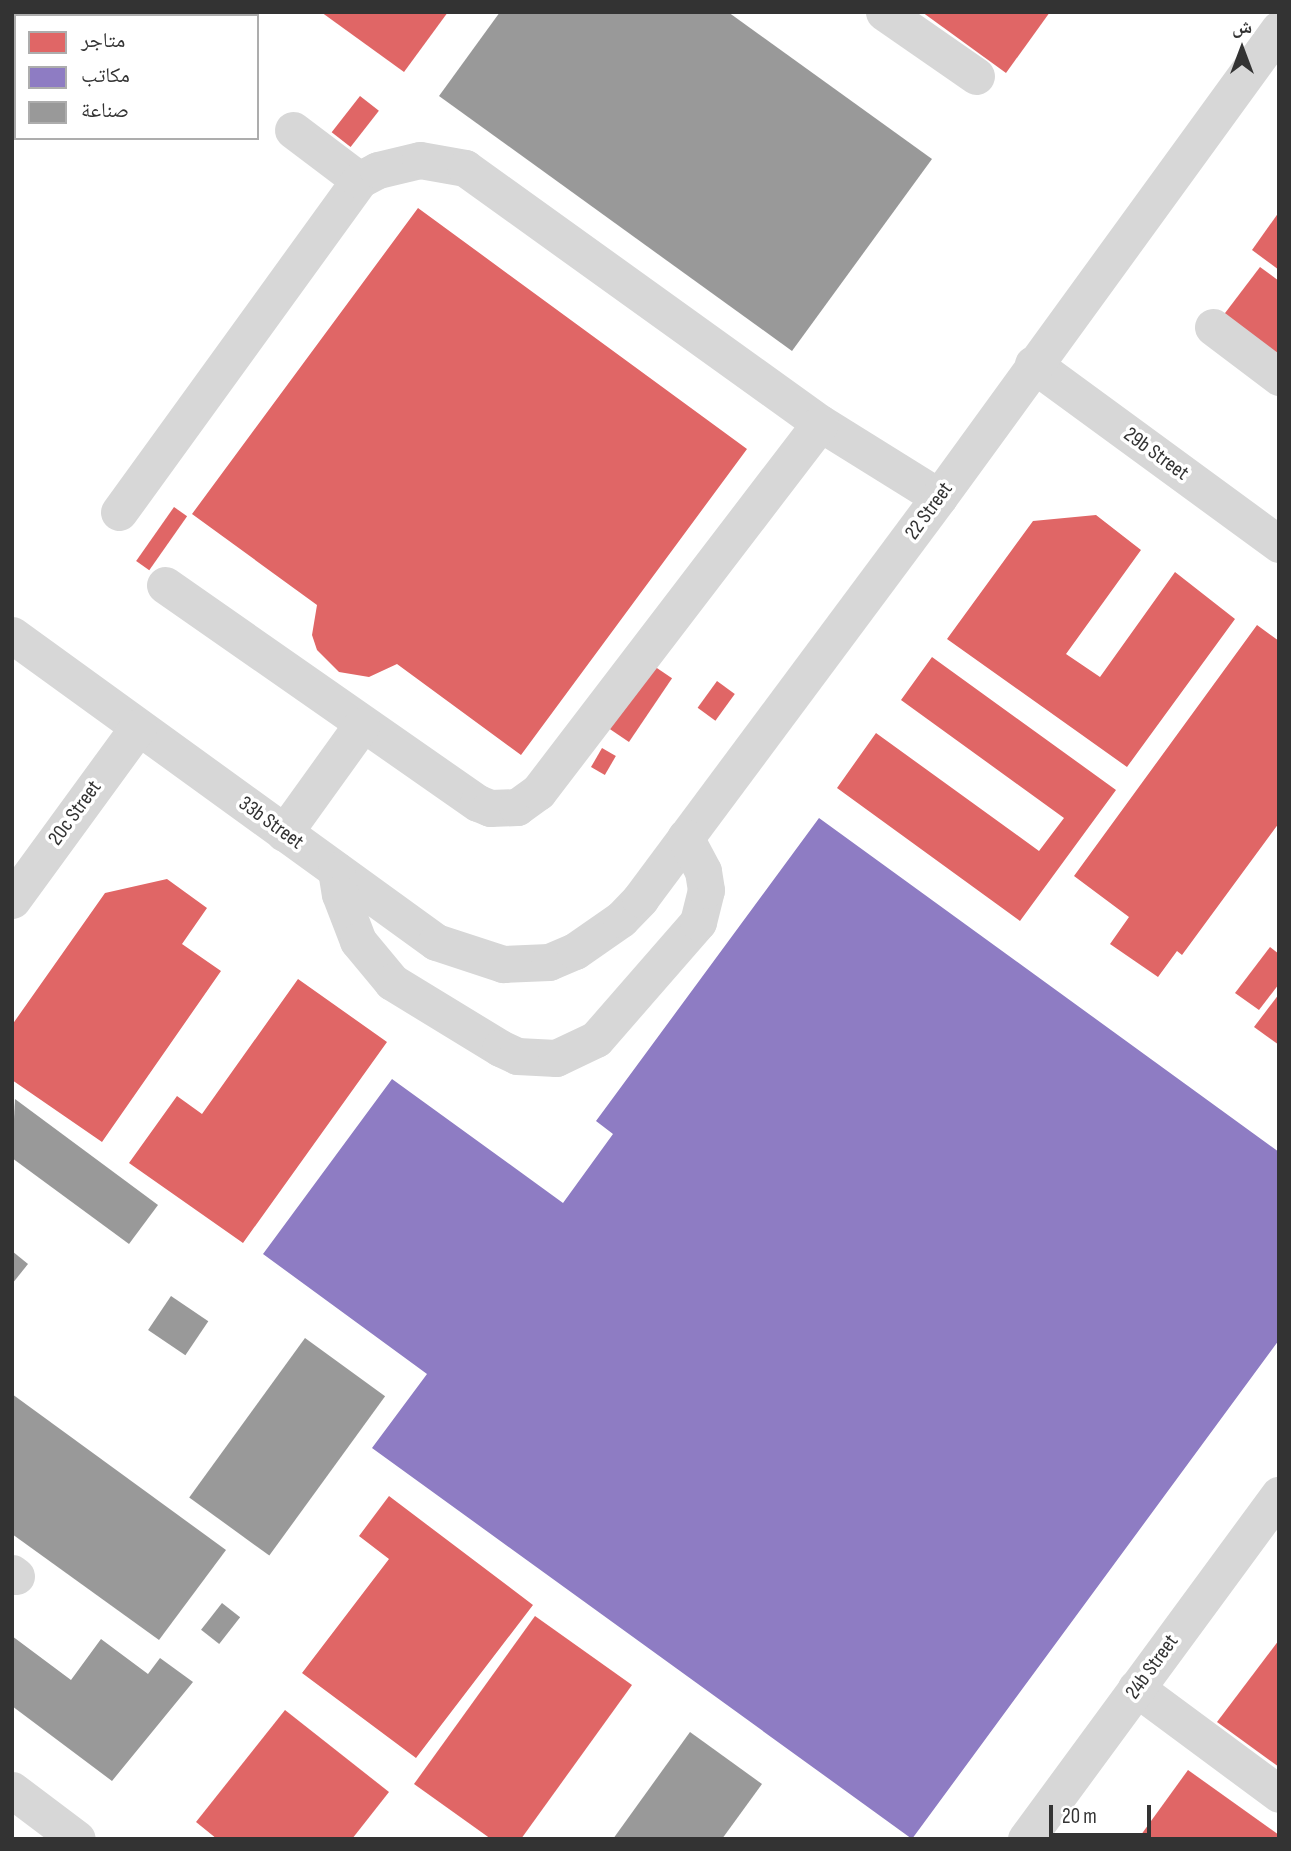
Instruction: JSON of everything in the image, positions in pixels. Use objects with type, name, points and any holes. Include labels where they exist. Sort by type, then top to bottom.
[{"type":"street","points":[[884,12],[976,76]]},
{"type":"street","name":"22 Street","points":[[549,962],[583,947],[621,919],[939,497],[1033,364],[1279,29]]},
{"type":"street","points":[[293,130],[359,180]]},
{"type":"street","points":[[119,512],[359,180],[398,163],[420,160],[466,168],[820,423],[939,497]]},
{"type":"street","points":[[1213,327],[1279,377]]},
{"type":"street","name":"29b Street","points":[[1033,364],[1279,544]]},
{"type":"street","points":[[164,585],[361,726],[478,803],[504,809],[528,800],[820,423]]},
{"type":"street","name":"33b Street","points":[[12,635],[284,833],[457,953],[503,964],[549,962]]},
{"type":"street","points":[[284,833],[361,726]]},
{"type":"street","name":"20c Street","points":[[12,900],[138,727]]},
{"type":"street","points":[[336,870],[340,894],[358,941],[392,982],[500,1048],[527,1058],[556,1058],[596,1039],[698,922],[706,890],[703,871],[685,837]]},
{"type":"street","name":"24b Street","points":[[1026,1839],[1279,1495]]},
{"type":"street","points":[[1136,1688],[1279,1794]]},
{"type":"street","points":[[12,1790],[77,1839]]},
{"type":"building: متاجر","points":[[321,12],[448,12],[404,72]]},
{"type":"building: متاجر","points":[[922,12],[1050,12],[1006,73]]},
{"type":"building: متاجر","points":[[360,96],[379,111],[351,147],[332,132]]},
{"type":"building: متاجر","points":[[418,208],[747,449],[521,755],[397,664],[369,677],[339,672],[317,650],[312,635],[317,605],[192,514]]},
{"type":"building: متاجر","points":[[1279,212],[1279,270],[1252,250]]},
{"type":"building: متاجر","points":[[1260,267],[1279,281],[1279,364],[1219,321]]},
{"type":"building: متاجر","points":[[174,507],[187,516],[149,570],[136,561]]},
{"type":"building: متاجر","points":[[1096,515],[1141,550],[1066,654],[1100,677],[1175,572],[1235,619],[1127,767],[947,639],[1033,521]]},
{"type":"building: متاجر","points":[[1257,625],[1279,641],[1279,823],[1182,955],[1177,951],[1158,977],[1110,944],[1129,917],[1074,876]]},
{"type":"building: متاجر","points":[[932,657],[1116,790],[1020,921],[837,788],[876,733],[1039,851],[1064,818],[901,700]]},
{"type":"building: متاجر","points":[[648,662],[672,678],[629,742],[605,726]]},
{"type":"building: متاجر","points":[[717,681],[735,694],[715,721],[698,708]]},
{"type":"building: متاجر","points":[[602,748],[616,756],[605,775],[591,767]]},
{"type":"building: متاجر","points":[[167,879],[207,908],[182,944],[221,971],[102,1142],[12,1080],[12,1025],[105,893]]},
{"type":"building: متاجر","points":[[1270,947],[1279,954],[1279,984],[1259,1010],[1235,993]]},
{"type":"building: متاجر","points":[[298,979],[387,1042],[243,1243],[129,1163],[177,1096],[202,1114]]},
{"type":"building: متاجر","points":[[1279,994],[1279,1045],[1254,1027]]},
{"type":"building: متاجر","points":[[389,1496],[533,1605],[416,1758],[302,1673],[389,1559],[359,1536]]},
{"type":"building: متاجر","points":[[535,1616],[632,1685],[521,1839],[491,1839],[414,1784]]},
{"type":"building: متاجر","points":[[1279,1640],[1279,1767],[1217,1722]]},
{"type":"building: متاجر","points":[[285,1710],[389,1792],[352,1839],[217,1839],[196,1822]]},
{"type":"building: متاجر","points":[[1188,1770],[1279,1835],[1279,1839],[1138,1839]]},
{"type":"building: مكاتب","points":[[819,818],[1279,1152],[1279,1340],[912,1839],[372,1448],[427,1374],[263,1254],[392,1079],[563,1203],[613,1134],[596,1121]]},
{"type":"building: صناعة","points":[[500,12],[728,12],[932,159],[792,351],[439,96]]},
{"type":"building: صناعة","points":[[15,1099],[158,1205],[129,1244],[12,1158]]},
{"type":"building: صناعة","points":[[12,1251],[28,1264],[12,1284]]},
{"type":"building: صناعة","points":[[171,1296],[208,1321],[185,1355],[148,1330]]},
{"type":"building: صناعة","points":[[305,1338],[385,1396],[269,1556],[189,1497]]},
{"type":"building: صناعة","points":[[12,1394],[226,1550],[159,1640],[12,1534]]},
{"type":"building: صناعة","points":[[222,1603],[240,1617],[219,1644],[201,1630]]},
{"type":"building: صناعة","points":[[12,1636],[71,1680],[101,1639],[148,1674],[160,1658],[193,1682],[112,1781],[12,1706]]},
{"type":"building: صناعة","points":[[690,1732],[762,1784],[722,1839],[613,1839]]}]
